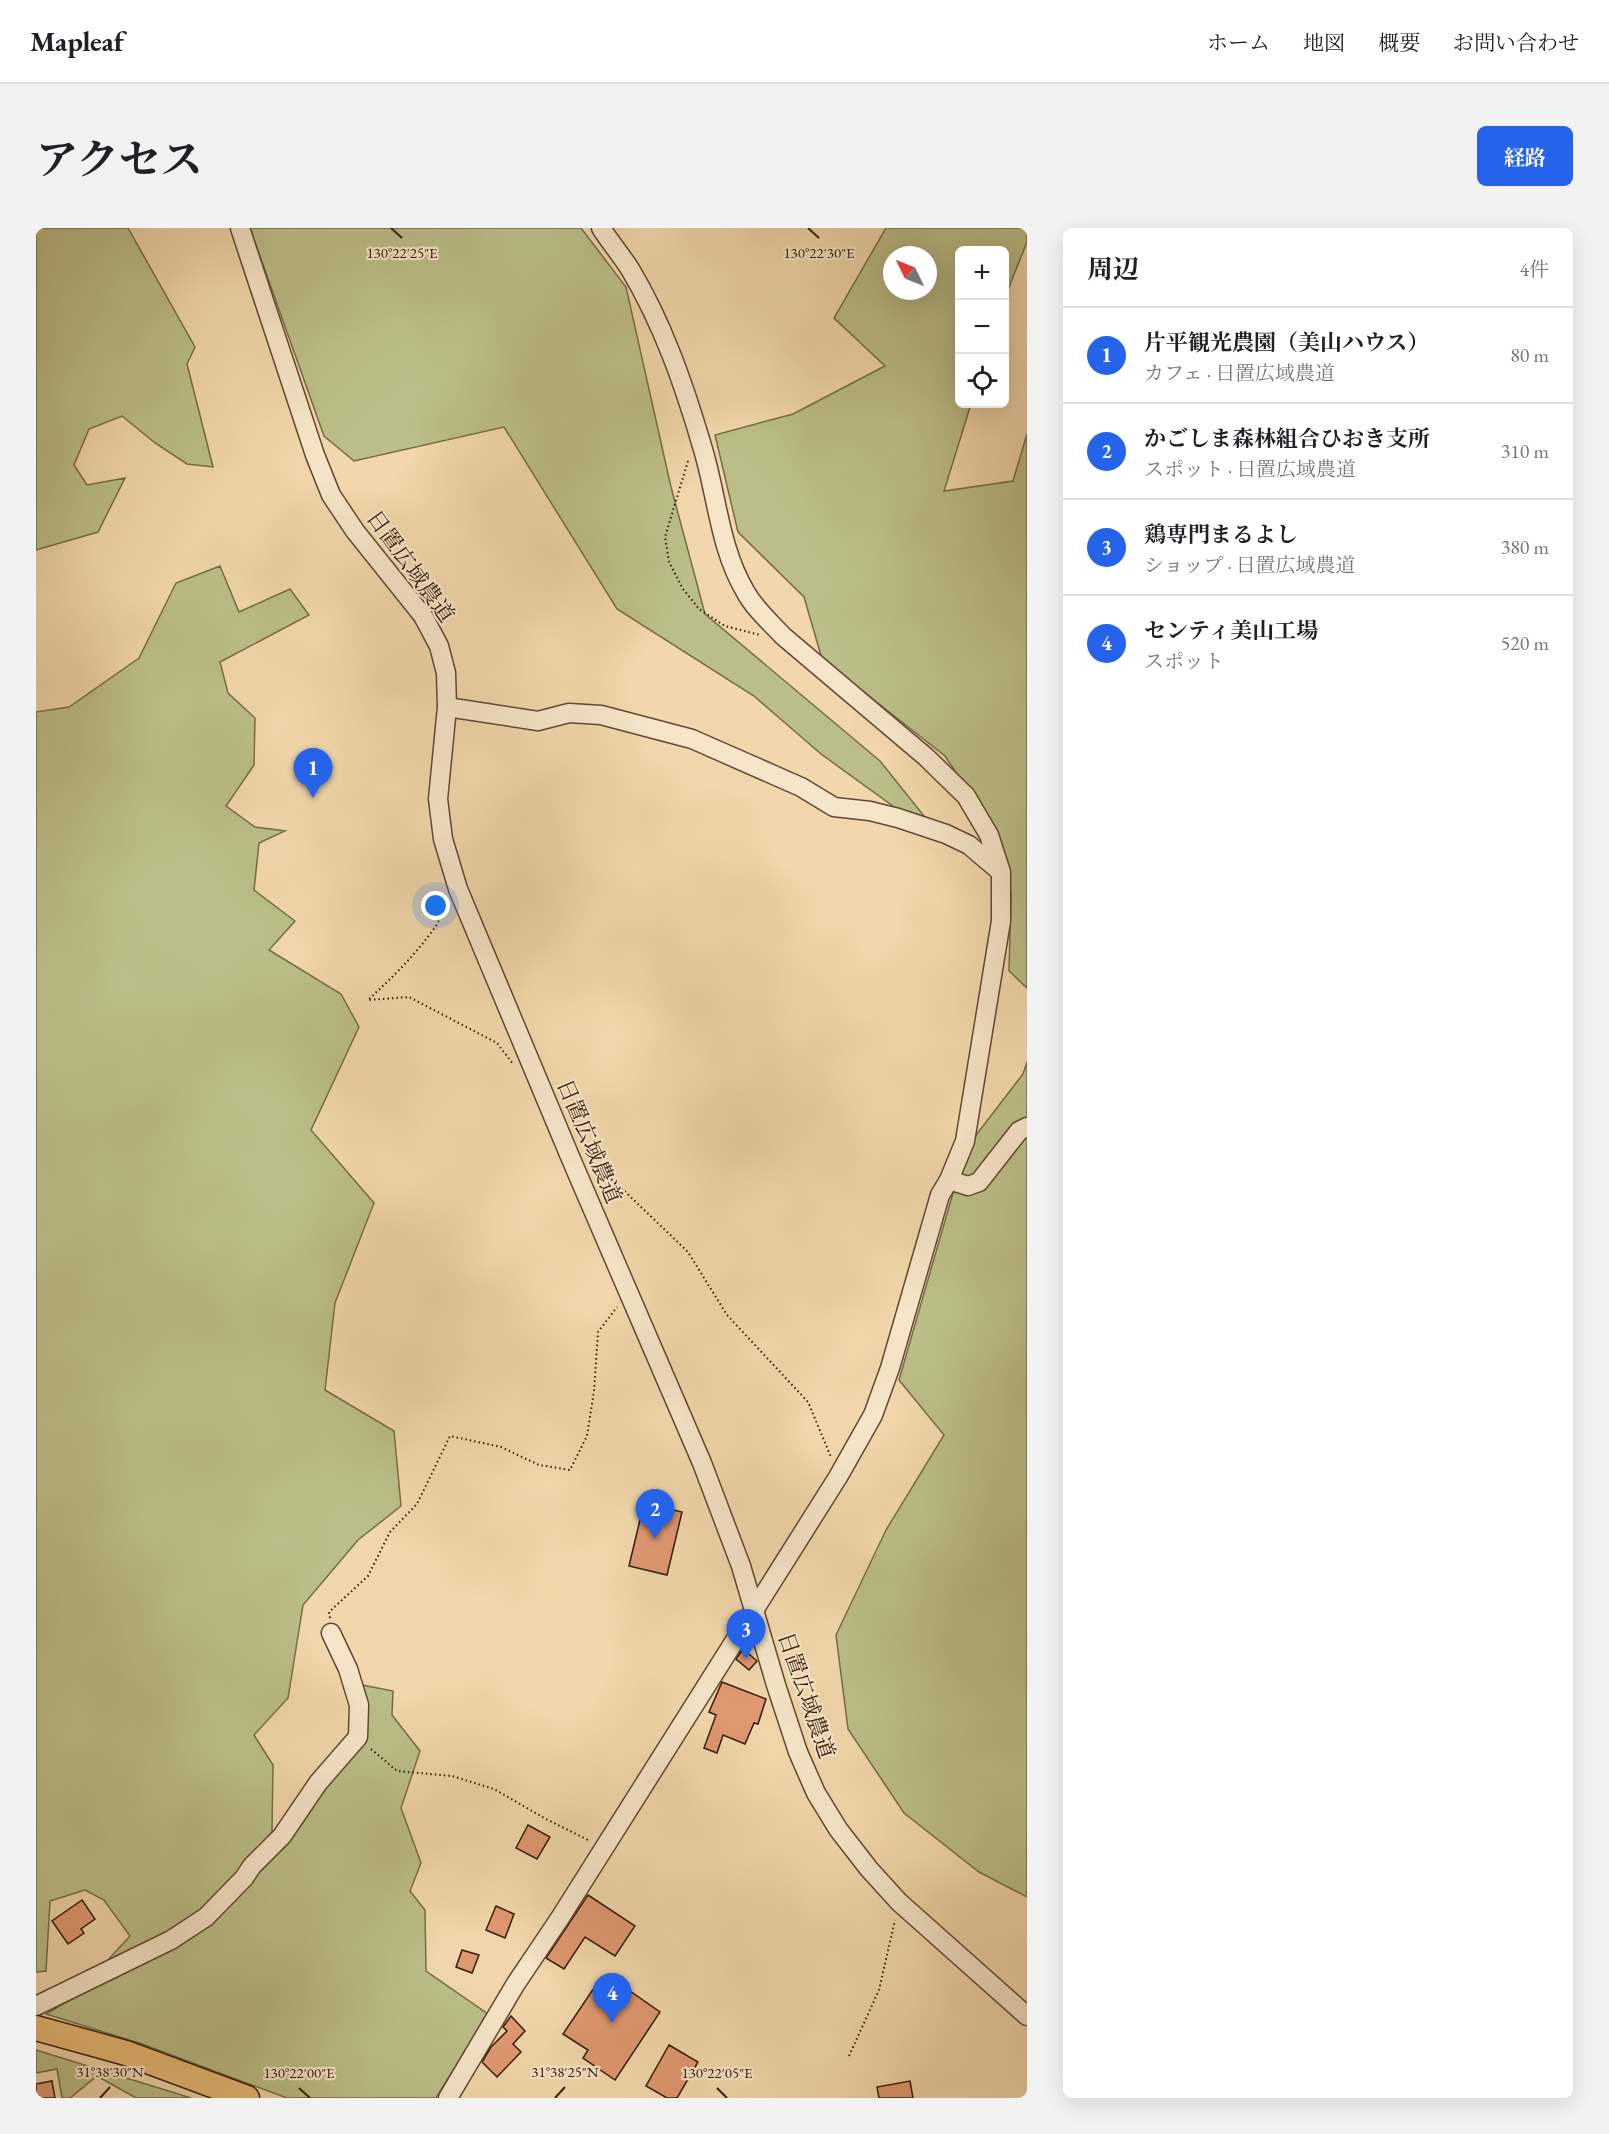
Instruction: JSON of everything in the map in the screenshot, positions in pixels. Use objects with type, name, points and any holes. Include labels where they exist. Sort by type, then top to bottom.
[{"type":"main road","points":[[36,2028],[126,2053],[247,2098]]},
{"type":"street","name":"日置広域農道","points":[[240,228],[315,454],[331,495],[355,531],[423,616],[439,646],[446,673],[447,707],[438,799],[443,839],[458,889],[702,1463],[741,1566],[798,1752],[816,1792],[838,1829],[869,1869],[899,1902],[1027,2016]]},
{"type":"street","points":[[448,2098],[515,1985],[565,1910],[838,1477],[873,1415],[890,1368],[940,1195],[949,1180],[965,1141],[1001,921],[1001,873],[989,835],[966,796],[926,757],[783,636],[745,592],[724,541],[703,449],[684,387],[663,333],[629,268],[601,228]]},
{"type":"street","points":[[447,707],[538,721],[569,713],[601,715],[692,739],[801,787],[834,807],[870,811],[946,834],[969,845],[1001,873]]},
{"type":"street","points":[[949,1180],[968,1186],[979,1182],[1019,1131],[1027,1127]]},
{"type":"street","points":[[36,2006],[171,1940],[206,1917],[282,1836],[318,1783],[358,1737],[359,1705],[348,1669],[331,1633]]},
{"type":"path","points":[[703,449],[693,455],[686,465],[665,537],[669,562],[683,589],[699,609],[707,615],[725,626],[768,638],[783,636]]},
{"type":"path","points":[[458,889],[442,903],[438,923],[403,968],[368,1000],[409,997],[497,1044],[516,1069]]},
{"type":"path","points":[[571,1159],[589,1163],[615,1182],[688,1252],[727,1315],[808,1402],[838,1477]]},
{"type":"path","points":[[331,1633],[329,1612],[368,1576],[390,1532],[417,1504],[450,1436],[501,1447],[539,1465],[570,1470],[587,1436],[594,1391],[598,1332],[628,1292]]},
{"type":"path","points":[[358,1737],[397,1772],[452,1776],[495,1789],[544,1818],[603,1847]]},
{"type":"path","points":[[849,2056],[879,1990],[899,1902]]},
{"type":"green space","points":[[36,228],[128,228],[195,347],[187,364],[213,467],[187,464],[155,443],[122,416],[89,429],[74,465],[87,485],[125,478],[98,532],[36,550]]},
{"type":"green space","points":[[250,228],[581,228],[626,287],[671,487],[705,614],[880,761],[948,846],[821,754],[754,696],[617,609],[504,427],[354,461],[324,436]]},
{"type":"green space","points":[[886,228],[1027,228],[1027,242],[1009,287],[1009,246],[955,246],[955,408],[970,408],[944,491],[1013,481],[1027,434],[1027,988],[1009,971],[1011,895],[1006,860],[994,829],[945,756],[822,659],[804,597],[738,532],[715,435],[793,414],[885,366],[834,318]]},
{"type":"green space","points":[[220,566],[239,612],[290,589],[309,615],[220,662],[228,693],[255,718],[254,765],[226,806],[255,827],[285,831],[259,843],[254,890],[295,921],[269,950],[341,994],[359,1027],[311,1130],[374,1203],[335,1303],[325,1390],[394,1431],[401,1506],[358,1540],[303,1605],[288,1698],[254,1735],[273,1765],[272,1831],[291,1833],[352,1739],[362,1685],[393,1691],[392,1715],[420,1751],[401,1808],[421,1863],[410,1891],[425,1910],[426,1971],[488,2014],[436,2098],[287,2098],[142,2044],[46,2014],[72,1999],[130,1936],[104,1900],[85,1890],[50,1901],[46,1971],[36,1972],[36,712],[69,707],[139,658],[176,583]]},
{"type":"green space","points":[[1027,1062],[1027,1897],[979,1872],[904,1813],[848,1729],[836,1635],[886,1530],[944,1435],[899,1380],[966,1148],[1023,1074]]},
{"type":"green space","points":[[36,2050],[191,2098],[136,2098],[97,2076],[70,2098],[62,2098],[57,2069],[36,2073]]},
{"type":"building","points":[[644,1503],[682,1512],[667,1575],[629,1566]]},
{"type":"building","points":[[743,1649],[757,1661],[749,1670],[736,1659]]},
{"type":"building","points":[[722,1682],[766,1699],[758,1724],[754,1723],[745,1744],[723,1735],[717,1753],[704,1748],[716,1715],[709,1712]]},
{"type":"building","points":[[528,1825],[550,1837],[537,1859],[516,1848]]},
{"type":"building","points":[[588,1895],[635,1926],[615,1956],[585,1937],[564,1969],[546,1958]]},
{"type":"building","points":[[82,1900],[95,1919],[81,1929],[84,1933],[68,1944],[52,1921]]},
{"type":"building","points":[[496,1906],[514,1914],[505,1938],[486,1930]]},
{"type":"building","points":[[462,1950],[479,1955],[472,1973],[456,1967]]},
{"type":"building","points":[[600,1979],[623,1994],[627,1989],[660,2012],[615,2080],[583,2058],[588,2050],[563,2034]]},
{"type":"building","points":[[511,2016],[525,2031],[513,2044],[521,2052],[497,2077],[482,2062],[491,2047],[507,2031],[503,2027]]},
{"type":"building","points":[[669,2045],[698,2062],[677,2098],[667,2098],[646,2086]]},
{"type":"building","points":[[52,2081],[55,2098],[36,2098],[36,2084]]},
{"type":"building","points":[[910,2081],[913,2098],[879,2098],[877,2087]]},
{"type":"place","name":"片平観光農園（美山ハウス）","points":[[313,798]]},
{"type":"place","name":"かごしま森林組合ひおき支所","points":[[655,1539]]},
{"type":"place","name":"鶏専門まるよし","points":[[746,1659]]},
{"type":"place","name":"センティ美山工場","points":[[612,2023]]}]
